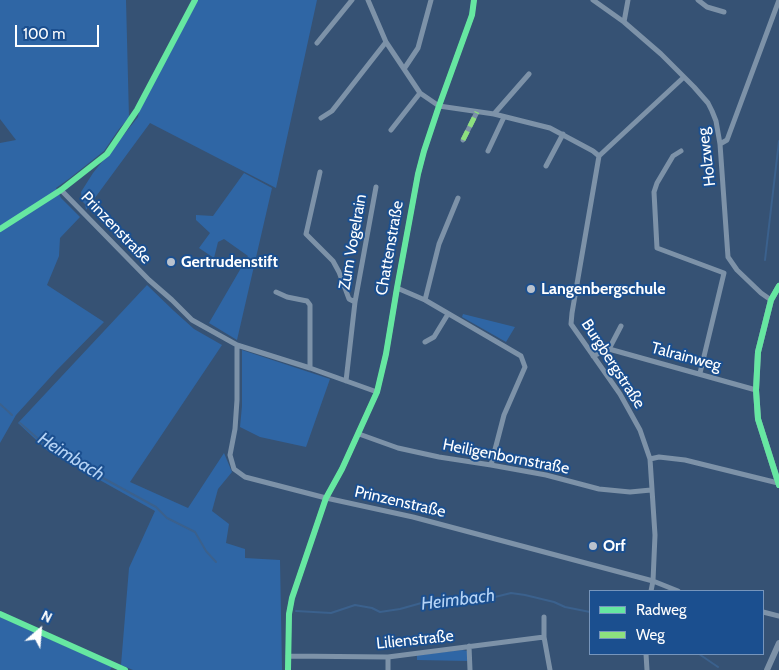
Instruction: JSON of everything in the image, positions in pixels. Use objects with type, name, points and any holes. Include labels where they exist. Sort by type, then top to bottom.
[{"type":"street","points":[[317,43],[352,0]]},
{"type":"street","points":[[368,0],[386,42],[404,69],[420,92],[439,106],[494,114],[550,128],[594,151],[599,156],[684,77]]},
{"type":"street","points":[[404,69],[418,48],[432,0]]},
{"type":"street","name":"Chattenstraße","points":[[288,670],[289,614],[292,598],[326,498],[359,434],[377,392],[386,354],[418,174],[424,150],[472,15],[474,0]]},
{"type":"street","name":"Holzweg","points":[[593,0],[624,22],[662,54],[701,94],[708,104],[716,121],[720,144],[728,257],[737,270],[771,300]]},
{"type":"street","points":[[624,22],[628,0]]},
{"type":"street","points":[[698,0],[707,7],[724,12]]},
{"type":"street","points":[[720,144],[727,140],[779,0]]},
{"type":"street","points":[[321,118],[332,111],[386,42]]},
{"type":"street","points":[[494,114],[529,74]]},
{"type":"street","points":[[391,130],[420,92]]},
{"type":"street","points":[[463,140],[477,112]]},
{"type":"street","points":[[488,151],[504,117]]},
{"type":"street","points":[[546,166],[563,134]]},
{"type":"street","points":[[681,151],[673,156],[657,183],[654,192],[657,248],[724,273],[737,270]]},
{"type":"street","name":"Burgbergstraße","points":[[599,156],[571,324],[620,394],[640,430],[650,460],[655,534],[651,590]]},
{"type":"street","name":"Zum Vogelrain","points":[[320,172],[306,234],[333,261],[349,299],[355,302]]},
{"type":"street","name":"Zum Vogelrain","points":[[346,381],[355,302],[376,187]]},
{"type":"street","name":"Prinzenstraße","points":[[61,190],[149,280],[192,320],[237,346],[237,400],[235,429],[230,455],[234,469],[245,477],[326,498],[413,517],[653,581],[676,590]]},
{"type":"street","points":[[425,300],[439,244],[458,198]]},
{"type":"street","points":[[700,373],[724,273]]},
{"type":"street","points":[[779,286],[771,300],[758,352],[756,390],[758,420],[779,484]]},
{"type":"street","points":[[397,288],[425,300],[521,356],[525,367],[504,415],[491,465]]},
{"type":"street","points":[[276,292],[287,297],[307,301],[310,305],[310,368]]},
{"type":"street","points":[[425,342],[434,337],[448,314]]},
{"type":"street","points":[[593,356],[609,349],[621,326]]},
{"type":"street","points":[[237,346],[310,368],[377,392]]},
{"type":"street","name":"Talrainweg","points":[[609,349],[756,390]]},
{"type":"street","name":"Heiligenbornstraße","points":[[359,434],[398,448],[546,475],[599,489],[630,492],[651,490]]},
{"type":"street","points":[[650,460],[659,457],[684,460],[779,484]]},
{"type":"street","points":[[764,612],[779,616]]},
{"type":"street","points":[[544,616],[544,637],[550,670]]},
{"type":"street","name":"Lilienstraße","points":[[288,656],[388,657],[544,637]]},
{"type":"street","points":[[767,670],[779,643]]},
{"type":"street","points":[[469,646],[470,670]]},
{"type":"street","points":[[646,655],[647,670]]},
{"type":"street","points":[[388,657],[388,670]]},
{"type":"shaded area","points":[[0,0],[126,0],[129,118],[104,151],[56,188],[61,198],[80,217],[60,238],[59,256],[47,285],[104,322],[16,415],[0,443],[0,143],[16,140],[0,119]]},
{"type":"shaded area","points":[[198,0],[317,0],[276,188],[150,123],[86,210],[81,192],[93,173],[138,117],[139,111]]},
{"type":"shaded area","points":[[244,173],[272,188],[237,340],[209,323],[248,256],[224,239],[218,242],[214,258],[199,248],[210,233],[196,220],[196,215],[213,216]]},
{"type":"shaded area","points":[[147,285],[194,329],[222,345],[130,482],[188,508],[224,453],[232,472],[218,489],[212,511],[229,524],[226,543],[245,549],[245,558],[280,560],[282,670],[133,670],[121,665],[129,568],[155,511],[48,451],[18,423]]},
{"type":"shaded area","points":[[463,314],[515,327],[506,342],[462,317]]},
{"type":"shaded area","points":[[242,350],[330,379],[306,447],[260,437],[240,427]]},
{"type":"shaded area","points":[[0,617],[112,667],[110,670],[0,670]]},
{"type":"shaded area","points":[[468,651],[469,661],[417,660],[417,655]]},
{"type":"waterway","points":[[765,260],[779,141]]},
{"type":"waterway","name":"Heimbach","points":[[0,404],[12,415]]},
{"type":"waterway","name":"Heimbach","points":[[20,423],[50,449],[156,507],[167,518],[195,532],[206,551],[216,562]]},
{"type":"waterway","name":"Heimbach","points":[[296,611],[331,613],[355,605],[372,608],[380,612],[452,597],[459,599],[473,595],[487,599],[511,593],[589,612]]},
{"type":"waterway","name":"Heimbach","points":[[700,655],[718,667]]},
{"type":"marked path","points":[[463,140],[477,112]]},
{"type":"cycle path","points":[[0,229],[61,190],[107,154],[137,110],[195,0]]},
{"type":"cycle path","points":[[288,670],[289,614],[292,598],[326,498],[342,469],[377,392],[386,354],[418,174],[439,106],[472,15],[474,0]]},
{"type":"cycle path","points":[[779,286],[771,300],[758,352],[756,390],[758,419],[779,485]]},
{"type":"cycle path","points":[[0,614],[125,670]]},
{"type":"place","name":"Gertrudenstift","points":[[171,262]]},
{"type":"place","name":"Langenbergschule","points":[[531,289]]},
{"type":"place","name":"Orf","points":[[593,546]]}]
